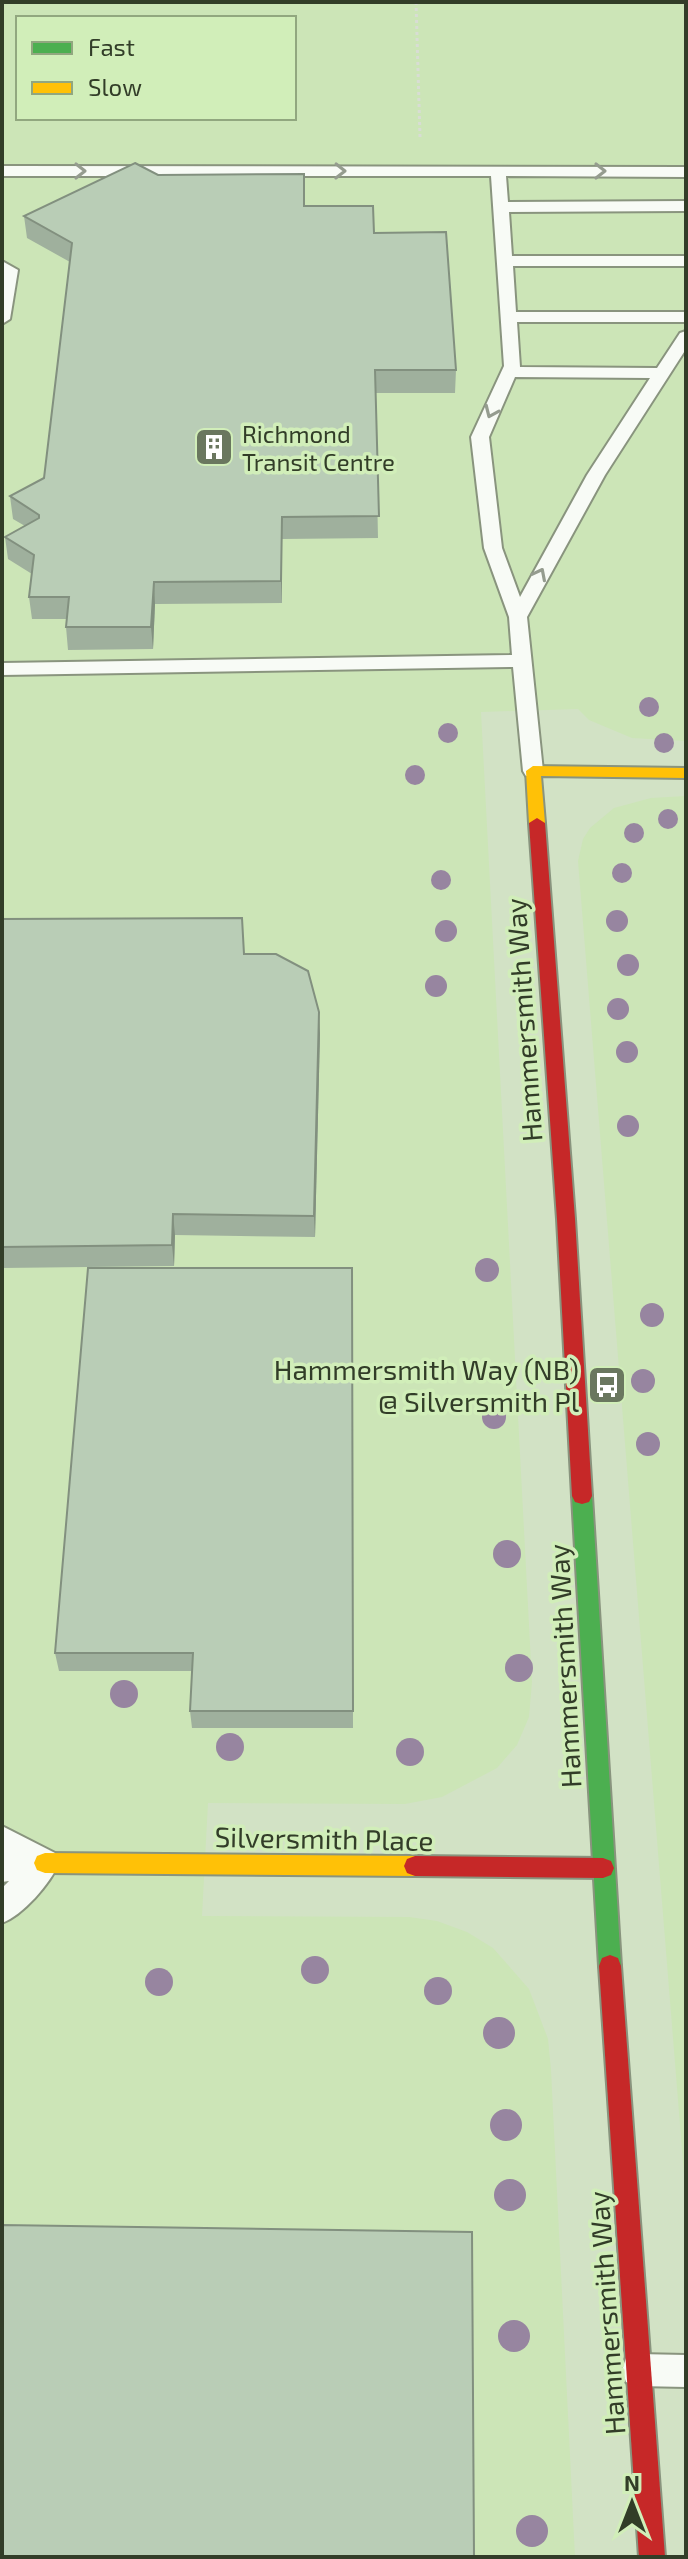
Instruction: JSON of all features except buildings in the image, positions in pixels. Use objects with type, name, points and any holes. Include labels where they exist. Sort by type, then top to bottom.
[{"type":"street","points":[[533,771],[686,773]]},
{"type":"street","name":"Hammersmith Way","points":[[533,771],[566,1219],[603,1868],[652,2557]]},
{"type":"street","name":"Silversmith Place","points":[[45,1863],[603,1868]]},
{"type":"lane","points":[[2,171],[686,172]]},
{"type":"lane","points":[[498,171],[512,366],[480,437],[493,548],[518,617],[533,771]]},
{"type":"lane","points":[[501,207],[686,206]]},
{"type":"lane","points":[[505,261],[686,261]]},
{"type":"lane","points":[[2,266],[10,270],[2,319]]},
{"type":"lane","points":[[509,317],[686,317]]},
{"type":"lane","points":[[518,617],[596,475],[686,336]]},
{"type":"lane","points":[[509,372],[663,373]]},
{"type":"lane","points":[[2,669],[522,661]]},
{"type":"lane","points":[[2,1839],[45,1863]]},
{"type":"lane","points":[[2,1868],[45,1863]]},
{"type":"lane","points":[[2,1909],[45,1863]]},
{"type":"lane","points":[[638,2370],[686,2371]]},
{"type":"path","points":[[403,171],[420,144],[416,2]]},
{"type":"shaded area","points":[[2,2],[686,2],[686,741],[632,738],[589,720],[578,709],[481,712],[532,1682],[529,1717],[517,1745],[497,1768],[442,1797],[405,1804],[208,1803],[202,1916],[409,1917],[437,1921],[467,1932],[493,1948],[529,1989],[548,2039],[551,2070],[575,2557],[2,2557]]},
{"type":"shaded area","points":[[686,796],[686,2199],[578,861],[583,839],[590,828],[614,808],[651,798]]},
{"type":"traffic: fast","points":[[582,1496],[610,1966]]},
{"type":"traffic: slow","points":[[537,823],[533,771],[686,773]]},
{"type":"traffic: slow","points":[[45,1863],[415,1866]]},
{"type":"traffic: jam","points":[[537,823],[566,1219],[582,1496]]},
{"type":"traffic: jam","points":[[415,1866],[603,1868]]},
{"type":"traffic: jam","points":[[610,1966],[652,2557]]},
{"type":"place","name":"Richmond Transit Centre","points":[[214,447]]},
{"type":"place","name":"Hammersmith Way (NB) @ Silversmith Pl","points":[[607,1385]]}]
